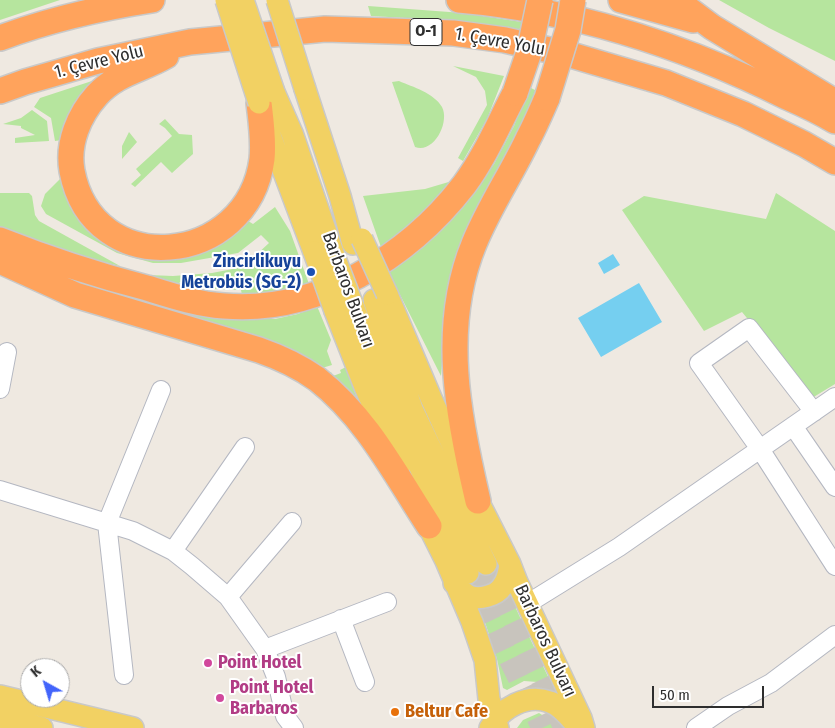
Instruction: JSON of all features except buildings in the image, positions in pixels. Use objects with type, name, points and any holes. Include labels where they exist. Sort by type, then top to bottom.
[{"type":"highway","points":[[0,38],[66,17],[152,0]]},
{"type":"highway","name":"1. Çevre Yolu","points":[[459,0],[553,14],[598,24],[655,42],[755,80],[835,121]]},
{"type":"highway","points":[[0,240],[83,270],[193,302],[226,306],[257,305],[308,296],[337,286],[358,276],[402,246],[432,220],[464,184],[480,160],[515,93],[529,52],[540,0]]},
{"type":"highway","points":[[478,501],[464,437],[456,388],[455,332],[458,306],[467,264],[474,245],[488,214],[528,140],[547,98],[568,30],[573,0]]},
{"type":"highway","points":[[621,0],[682,16],[712,27]]},
{"type":"highway","points":[[676,0],[712,27],[835,102]]},
{"type":"highway","name":"1. Çevre Yolu","points":[[0,91],[98,61],[190,42],[325,28],[453,33],[505,40],[571,55],[666,83],[744,114],[835,162]]},
{"type":"highway","points":[[190,42],[162,58],[124,74],[110,83],[98,94],[81,117],[75,131],[71,164],[80,199],[89,213],[114,235],[130,243],[147,247],[181,247],[215,234],[231,221],[248,200],[262,160],[266,97]]},
{"type":"highway","points":[[0,261],[75,295],[259,350],[282,358],[299,368],[325,386],[354,414],[367,430],[428,526]]},
{"type":"main road","points":[[226,0],[266,97]]},
{"type":"main road","name":"Barbaros Bulvarı","points":[[243,0],[266,97],[292,133],[324,252],[344,309],[365,387],[428,526],[446,561],[469,573]]},
{"type":"main road","name":"Barbaros Bulvarı","points":[[278,0],[304,89],[340,196],[380,297],[431,398],[478,501],[510,564],[584,728]]},
{"type":"main road","name":"Barbaros Bulvarı","points":[[380,297],[412,409],[469,573],[472,622],[485,660],[494,725]]},
{"type":"main road","name":"Barbaros Bulvarı","points":[[344,309],[380,377],[469,573]]},
{"type":"main road","points":[[469,573],[462,592],[475,598],[487,596],[501,589],[506,580],[510,564]]},
{"type":"main road","points":[[0,696],[133,728]]},
{"type":"main road","points":[[494,725],[508,708],[533,699],[550,702],[558,707],[579,728]]},
{"type":"main road","points":[[0,717],[42,728]]},
{"type":"street","points":[[814,412],[749,328],[699,363],[760,449],[835,566]]},
{"type":"street","points":[[0,389],[7,352]]},
{"type":"street","points":[[124,675],[107,523],[161,390]]},
{"type":"street","points":[[527,604],[619,547],[835,397]]},
{"type":"street","points":[[793,426],[835,486]]},
{"type":"street","points":[[174,551],[245,447]]},
{"type":"street","points":[[0,490],[133,531],[174,551],[228,597],[265,649],[276,676],[286,724]]},
{"type":"street","points":[[228,597],[292,522]]},
{"type":"street","points":[[265,649],[387,602]]},
{"type":"street","points":[[341,619],[365,682]]},
{"type":"street","points":[[696,728],[728,706],[771,683],[835,635]]},
{"type":"green space","points":[[0,0],[60,0],[0,20]]},
{"type":"green space","points":[[719,0],[835,0],[835,61],[769,28]]},
{"type":"green space","points":[[368,6],[463,13],[522,22],[519,31],[459,21],[371,16]]},
{"type":"green space","points":[[453,66],[504,76],[487,119],[463,161],[458,158],[487,105],[485,91],[476,77]]},
{"type":"green space","points":[[95,80],[62,140],[55,141],[51,118],[34,107],[40,98]]},
{"type":"green space","points":[[399,81],[429,94],[442,107],[444,121],[442,128],[439,135],[428,146],[422,148],[415,147],[392,82]]},
{"type":"green space","points":[[529,87],[539,92],[445,320],[441,376],[391,277],[388,267],[423,244],[455,216],[494,164],[514,126]]},
{"type":"green space","points":[[32,110],[47,121],[49,141],[15,143],[15,138],[35,135],[21,128],[21,126],[3,124],[21,118]]},
{"type":"green space","points":[[165,119],[179,134],[192,135],[193,154],[172,173],[161,162],[135,187],[131,184],[141,175],[136,169],[172,136],[159,124]]},
{"type":"green space","points":[[129,132],[137,142],[122,159],[122,146]]},
{"type":"green space","points":[[61,178],[70,203],[87,226],[120,248],[245,219],[253,224],[275,207],[290,231],[309,284],[284,292],[242,295],[241,290],[216,289],[180,282],[178,285],[148,275],[173,276],[212,273],[243,267],[269,243],[261,235],[238,253],[181,263],[153,263],[117,253],[46,214],[41,206],[45,194]]},
{"type":"green space","points":[[452,181],[438,199],[382,250],[363,196],[425,189]]},
{"type":"green space","points":[[0,193],[29,193],[32,196],[35,215],[39,221],[120,266],[47,248],[0,230]]},
{"type":"green space","points":[[776,193],[835,231],[835,384],[812,398],[742,312],[704,331],[622,210],[644,196],[766,219]]},
{"type":"green space","points":[[57,275],[128,298],[211,317],[275,319],[298,314],[317,306],[331,340],[327,351],[332,365],[322,368],[147,311]]},
{"type":"green space","points":[[346,367],[362,413],[322,375],[331,372],[333,376],[341,373],[340,370]]},
{"type":"green space","points":[[511,598],[551,683],[524,681],[507,690],[503,688],[497,659],[482,613],[503,606]]},
{"type":"green space","points":[[539,713],[547,718],[556,728],[517,728],[523,720]]},
{"type":"water","points":[[613,254],[620,265],[604,274],[598,263]]},
{"type":"water","points":[[639,283],[662,322],[601,357],[578,318]]},
{"type":"tunnel","points":[[486,564],[564,728]]},
{"type":"tunnel","points":[[468,573],[542,728]]},
{"type":"place","name":"Zincirlikuyu Metrobüs (SG-2)","points":[[311,272]]},
{"type":"place","name":"Point Hotel","points":[[208,663]]},
{"type":"place","name":"Point Hotel Barbaros","points":[[220,698]]},
{"type":"place","name":"Beltur Cafe","points":[[395,712]]}]
